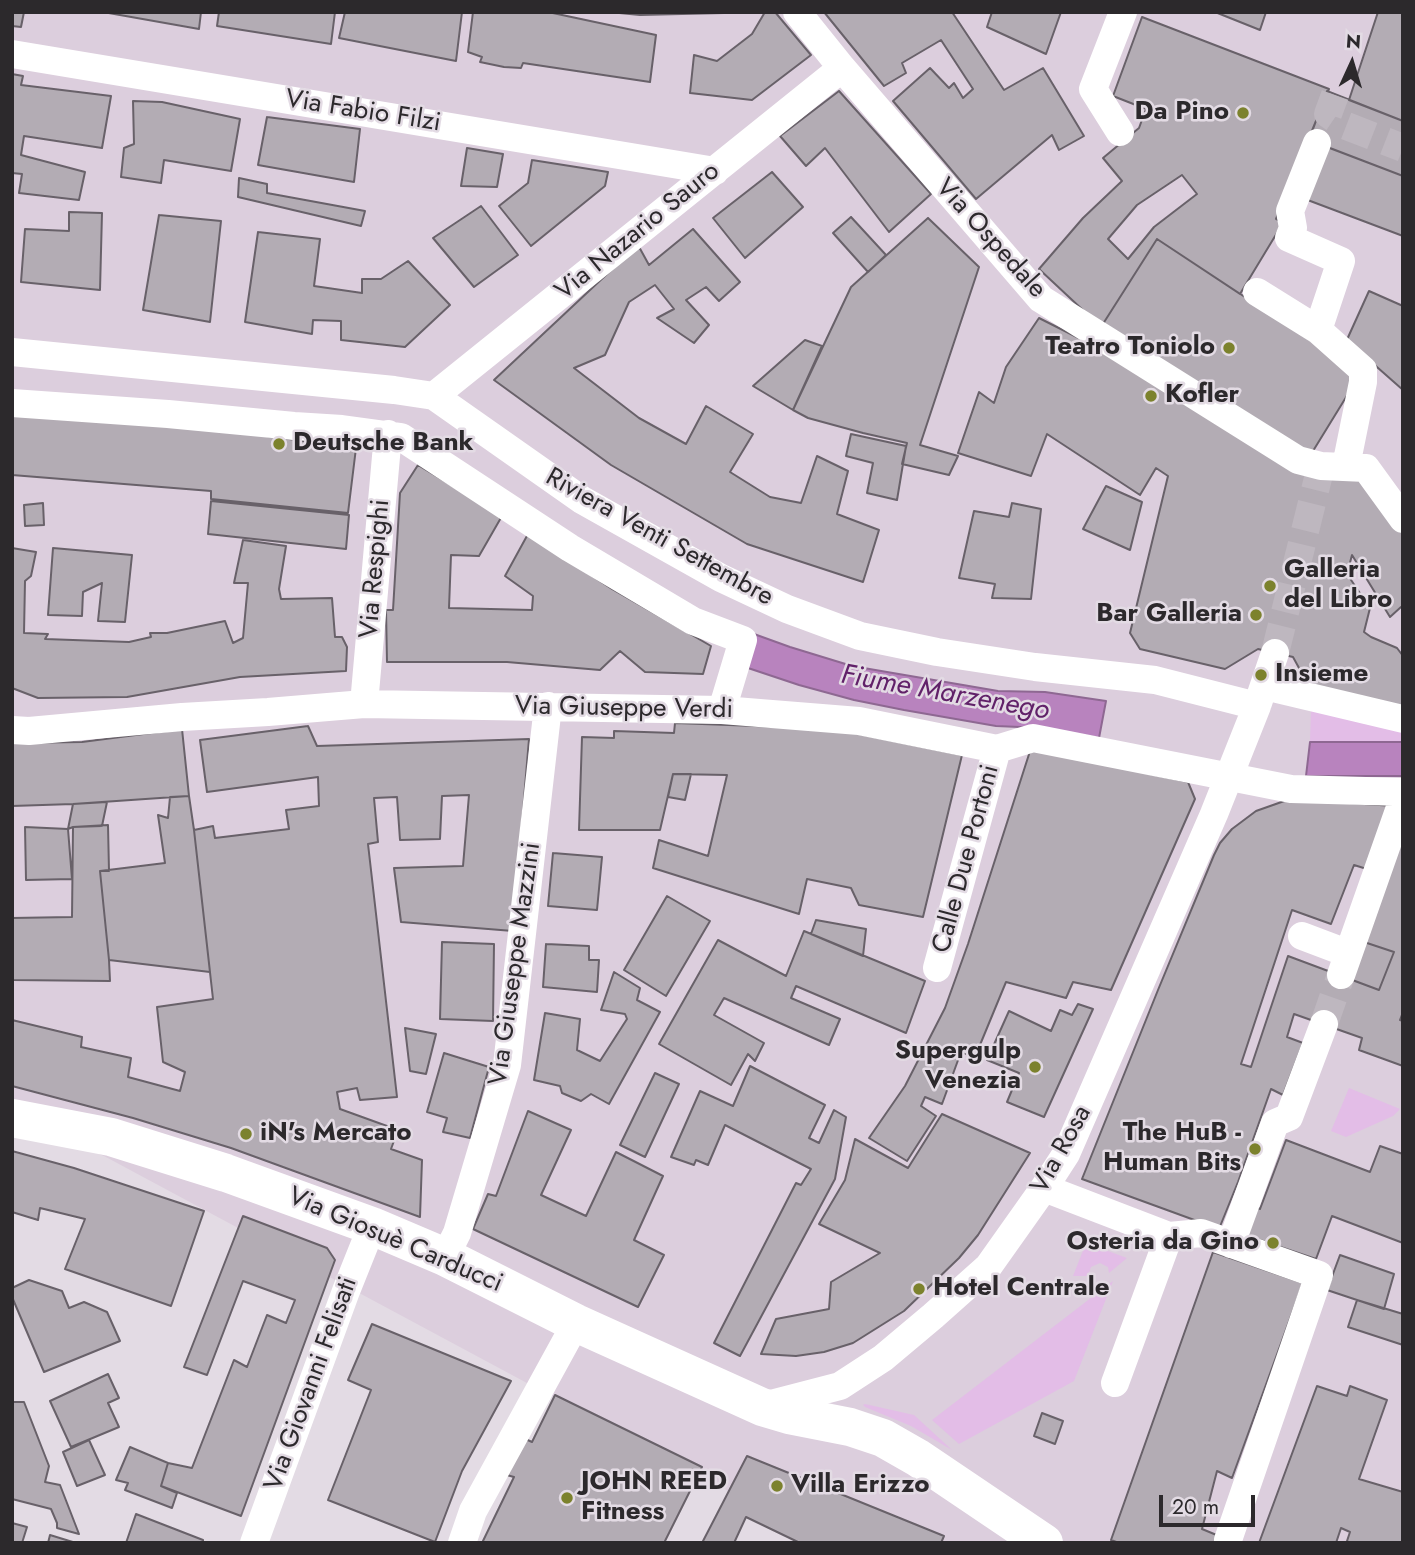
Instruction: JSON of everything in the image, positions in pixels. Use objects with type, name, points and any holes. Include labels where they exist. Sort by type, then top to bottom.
[{"type":"street","name":"Via Ospedale","points":[[797,12],[835,74],[1041,299],[1298,460],[1321,466],[1346,466]]},
{"type":"street","points":[[1120,132],[1093,89],[1123,12]]},
{"type":"street","name":"Via Fabio Filzi","points":[[12,54],[715,171]]},
{"type":"street","name":"Via Nazario Sauro","points":[[434,396],[835,74]]},
{"type":"street","points":[[1317,143],[1290,211],[1293,228],[1289,238],[1341,261],[1318,330]]},
{"type":"street","points":[[1257,292],[1318,330],[1363,370],[1346,466],[1366,468],[1403,519]]},
{"type":"street","name":"Riviera Venti Settembre","points":[[12,352],[434,396],[582,500],[721,579],[787,609],[860,636],[986,660],[1155,680],[1261,696],[1311,698],[1403,719]]},
{"type":"street","points":[[12,403],[168,414],[401,437],[570,548],[693,621],[743,640]]},
{"type":"street","name":"Via Respighi","points":[[364,704],[388,434]]},
{"type":"street","points":[[722,710],[743,640],[762,598]]},
{"type":"street","name":"Via Rosa","points":[[762,1407],[840,1387],[883,1358],[988,1266],[1044,1188],[1066,1153],[1214,814],[1261,696],[1275,653]]},
{"type":"street","name":"Via Giuseppe Verdi","points":[[12,730],[29,731],[364,704],[722,710],[859,720],[997,749],[1033,738],[1291,789],[1403,792]]},
{"type":"street","name":"Via Giuseppe Mazzini","points":[[445,1257],[457,1233],[507,1065],[548,706]]},
{"type":"street","name":"Calle Due Portoni","points":[[937,968],[997,749]]},
{"type":"street","points":[[1302,936],[1344,964],[1403,799]]},
{"type":"street","points":[[1236,1246],[1275,1123],[1289,1117],[1324,1024]]},
{"type":"street","name":"Via Giosuè Carducci","points":[[12,1118],[111,1137],[226,1173],[372,1226],[445,1257],[576,1323],[762,1407],[883,1437],[1044,1543]]},
{"type":"street","points":[[1044,1188],[1169,1236],[1200,1233],[1319,1275],[1228,1540]]},
{"type":"street","name":"Via Giovanni Felisati","points":[[254,1543],[372,1226]]},
{"type":"street","points":[[1115,1383],[1169,1236]]},
{"type":"street","points":[[462,1543],[473,1511],[576,1323]]},
{"type":"shaded area","points":[[12,12],[1403,12],[1403,1543],[825,1543],[104,1156],[12,1121]]},
{"type":"shaded area","points":[[1311,708],[1403,728],[1403,742],[1310,742]]},
{"type":"shaded area","points":[[1349,1088],[1400,1109],[1393,1116],[1346,1137],[1331,1131]]},
{"type":"shaded area","points":[[1086,1243],[1127,1258],[1109,1273],[1108,1267],[1100,1263],[1091,1267],[1090,1276],[1073,1276]]},
{"type":"shaded area","points":[[1113,1281],[1074,1381],[959,1444],[932,1420]]},
{"type":"shaded area","points":[[865,1404],[914,1415],[952,1450],[911,1426],[865,1407]]},
{"type":"water","name":"Fiume Marzenego","points":[[754,634],[852,666],[998,691],[1045,692],[1106,701],[1099,738],[1043,728],[996,726],[904,710],[799,685],[745,667]]},
{"type":"water","points":[[1310,742],[1403,742],[1403,776],[1306,776]]},
{"type":"building","points":[[12,12],[24,12],[21,27],[12,26]]},
{"type":"building","points":[[103,12],[201,12],[199,29]]},
{"type":"building","points":[[219,12],[335,12],[331,44],[217,26]]},
{"type":"building","points":[[345,12],[462,12],[456,61],[339,38]]},
{"type":"building","points":[[473,12],[548,12],[656,35],[650,82],[523,63],[521,68],[480,62],[482,57],[468,52]]},
{"type":"building","points":[[609,12],[724,12],[724,13],[640,15]]},
{"type":"building","points":[[765,12],[775,12],[811,55],[752,100],[690,93],[694,55],[717,61],[752,34]]},
{"type":"building","points":[[824,12],[952,12],[1004,90],[1043,68],[1084,136],[1059,150],[1052,135],[976,199],[893,101],[930,68],[949,88],[954,83],[963,98],[973,89],[941,40],[902,63],[906,73],[884,86]]},
{"type":"building","points":[[992,12],[1061,12],[1046,54],[987,27]]},
{"type":"building","points":[[1215,12],[1266,12],[1260,30]]},
{"type":"building","points":[[1378,12],[1403,12],[1403,121],[1349,100]]},
{"type":"building","points":[[1142,17],[1329,89],[1276,219],[1283,223],[1240,294],[1157,239],[1101,327],[1039,269],[1083,218],[1122,181],[1103,158],[1139,128],[1146,109],[1113,96]],"holes":[[[1182,175],[1197,194],[1154,227],[1128,259],[1108,239],[1137,205]]]},
{"type":"building","points":[[12,74],[23,76],[21,85],[111,96],[102,148],[24,136],[21,155],[85,172],[79,200],[19,193],[22,174],[12,173]]},
{"type":"building","points":[[839,91],[931,194],[889,232],[825,148],[806,166],[780,136]]},
{"type":"building","points":[[1327,91],[1403,121],[1403,176],[1309,140]]},
{"type":"building","points":[[133,101],[162,102],[240,119],[231,171],[164,160],[161,183],[121,177],[124,148],[134,144]]},
{"type":"building","points":[[267,117],[360,129],[354,182],[258,165]]},
{"type":"building","points":[[1327,147],[1403,176],[1403,236],[1305,199]]},
{"type":"building","points":[[467,148],[503,154],[497,187],[461,186]]},
{"type":"building","points":[[532,160],[608,172],[605,186],[531,246],[499,206],[528,183]]},
{"type":"building","points":[[772,172],[803,207],[745,258],[713,218]]},
{"type":"building","points":[[239,178],[267,184],[267,193],[365,211],[361,226],[238,197]]},
{"type":"building","points":[[481,206],[518,255],[474,287],[433,238]]},
{"type":"building","points":[[69,212],[102,213],[100,290],[21,282],[25,229],[69,231]]},
{"type":"building","points":[[159,215],[221,221],[210,322],[143,310]]},
{"type":"building","points":[[851,217],[886,255],[868,272],[833,233]]},
{"type":"building","points":[[928,218],[979,267],[920,445],[958,456],[949,475],[902,464],[907,443],[808,418],[793,410],[851,287]]},
{"type":"building","points":[[693,229],[740,282],[719,301],[706,287],[686,300],[709,325],[694,343],[657,318],[674,309],[655,285],[629,302],[605,355],[574,368],[639,418],[686,444],[706,406],[753,434],[730,472],[770,497],[801,503],[817,456],[848,471],[837,514],[879,530],[863,582],[747,544],[611,465],[494,380],[638,245],[649,265]]},
{"type":"building","points":[[258,232],[320,239],[314,286],[362,293],[362,279],[381,279],[408,261],[450,305],[405,347],[341,340],[341,321],[313,320],[312,334],[245,322]]},
{"type":"building","name":"Teatro Toniolo","points":[[1157,239],[1354,369],[1356,381],[1313,451],[1303,453],[1101,327]]},
{"type":"building","points":[[1369,291],[1403,306],[1403,390],[1369,360],[1345,344]]},
{"type":"building","points":[[1039,318],[1362,481],[1403,532],[1403,609],[1401,607],[1390,617],[1352,555],[1347,574],[1370,608],[1364,632],[1397,648],[1403,656],[1403,711],[1311,690],[1293,657],[1258,649],[1225,669],[1140,649],[1130,633],[1168,476],[1156,468],[1140,495],[1047,434],[1031,476],[958,453],[979,392],[994,403],[1006,367]]},
{"type":"building","points":[[805,340],[822,346],[793,410],[753,386]]},
{"type":"building","points":[[12,414],[215,429],[356,448],[348,513],[211,499],[211,491],[12,475]]},
{"type":"building","points":[[851,434],[906,446],[897,500],[867,493],[873,463],[846,456]]},
{"type":"building","points":[[418,465],[502,516],[479,556],[451,555],[449,608],[532,610],[533,596],[505,576],[528,534],[612,589],[711,646],[703,674],[645,672],[620,651],[600,670],[507,662],[387,662],[386,610],[393,610],[400,493]]},
{"type":"building","points":[[1106,486],[1142,502],[1130,550],[1083,529]]},
{"type":"building","points":[[211,501],[349,515],[346,549],[208,534]]},
{"type":"building","points":[[43,503],[44,525],[25,526],[24,505]]},
{"type":"building","points":[[1012,503],[1041,509],[1031,599],[992,598],[995,584],[959,578],[974,511],[1009,517]]},
{"type":"building","points":[[243,540],[286,546],[279,589],[281,599],[332,598],[335,637],[342,637],[347,647],[346,671],[240,677],[127,697],[38,698],[12,688],[12,548],[36,552],[31,576],[25,581],[24,633],[48,634],[45,639],[129,642],[151,637],[150,633],[167,633],[225,621],[233,643],[243,638],[248,583],[234,583]]},
{"type":"building","points":[[53,548],[132,555],[125,622],[98,621],[102,583],[83,592],[82,616],[48,615]]},
{"type":"building","points":[[675,723],[836,729],[962,755],[923,917],[859,905],[851,888],[807,879],[799,914],[653,868],[659,840],[708,856],[727,775],[673,774],[660,830],[579,830],[582,737],[614,738],[614,731],[674,733]]},
{"type":"building","points":[[308,726],[317,746],[529,739],[513,931],[401,922],[394,868],[463,866],[469,795],[442,796],[440,839],[400,840],[397,797],[374,798],[378,842],[368,844],[397,1097],[360,1100],[357,1088],[337,1092],[340,1109],[398,1130],[391,1149],[422,1160],[420,1217],[231,1148],[133,1118],[12,1086],[12,1020],[82,1037],[81,1047],[131,1058],[128,1077],[180,1091],[185,1072],[163,1062],[157,1007],[213,999],[194,830],[213,826],[215,838],[289,829],[286,810],[319,806],[318,777],[207,792],[200,740]]},
{"type":"building","points":[[182,729],[189,796],[12,806],[12,743],[82,742]]},
{"type":"building","points":[[1031,748],[1188,782],[1195,799],[1111,990],[1073,982],[1066,998],[1006,982],[975,1057],[961,1052],[942,1104],[925,1097],[921,1106],[936,1116],[907,1161],[869,1138],[905,1086],[945,1008]]},
{"type":"building","points":[[673,774],[691,774],[685,800],[668,797]]},
{"type":"building","points":[[189,796],[210,972],[109,960],[100,871],[165,863],[158,815],[168,818],[170,797]]},
{"type":"building","points":[[1290,799],[1394,806],[1370,870],[1354,865],[1331,924],[1292,910],[1241,1064],[1251,1067],[1288,956],[1379,990],[1394,952],[1361,941],[1403,822],[1403,1012],[1400,1020],[1403,1021],[1403,1066],[1359,1050],[1362,1038],[1294,1014],[1287,1037],[1303,1043],[1283,1095],[1271,1089],[1219,1229],[1082,1179],[1220,843],[1232,829],[1256,811]]},
{"type":"building","points":[[107,802],[102,826],[68,829],[73,804]]},
{"type":"building","points":[[108,825],[109,871],[100,871],[110,981],[12,980],[12,918],[72,917],[73,827]]},
{"type":"building","points":[[25,827],[68,829],[72,879],[26,880]]},
{"type":"building","points":[[553,853],[602,857],[597,910],[548,906]]},
{"type":"building","points":[[667,896],[710,921],[666,996],[624,970]]},
{"type":"building","points":[[816,920],[866,929],[863,956],[811,934]]},
{"type":"building","points":[[804,931],[925,981],[906,1033],[796,986],[791,998],[840,1019],[829,1045],[724,998],[714,1015],[764,1043],[755,1061],[748,1054],[731,1085],[659,1044],[718,940],[786,976]]},
{"type":"building","points":[[1361,941],[1394,952],[1379,990],[1347,978]]},
{"type":"building","points":[[442,942],[494,944],[493,1021],[440,1019]]},
{"type":"building","points":[[546,944],[589,946],[589,960],[599,960],[597,992],[543,987]]},
{"type":"building","points":[[614,972],[640,988],[637,1000],[660,1012],[609,1104],[591,1094],[581,1101],[562,1093],[560,1086],[534,1080],[545,1013],[580,1019],[577,1050],[600,1061],[627,1019],[625,1014],[601,1010]]},
{"type":"building","name":"Supergulp Venezia","points":[[1078,1004],[1093,1009],[1044,1117],[1007,1102],[1019,1073],[987,1060],[1009,1011],[1051,1031],[1060,1010],[1072,1015]]},
{"type":"building","points":[[405,1028],[436,1034],[426,1074],[410,1071]]},
{"type":"building","points":[[444,1053],[489,1067],[470,1138],[443,1132],[447,1118],[427,1112]]},
{"type":"building","points":[[750,1066],[825,1105],[809,1138],[819,1143],[834,1110],[846,1117],[835,1179],[740,1356],[714,1343],[796,1183],[801,1185],[811,1169],[725,1125],[708,1165],[696,1160],[694,1165],[671,1157],[700,1091],[733,1106]]},
{"type":"building","points":[[655,1073],[679,1084],[645,1157],[620,1145]]},
{"type":"building","points":[[528,1111],[571,1130],[541,1195],[586,1216],[616,1152],[663,1176],[634,1240],[664,1255],[638,1307],[473,1229],[488,1194],[496,1196]]},
{"type":"building","points":[[942,1114],[1030,1153],[978,1235],[959,1258],[904,1311],[853,1343],[824,1352],[796,1356],[761,1354],[776,1319],[829,1309],[831,1282],[880,1253],[819,1224],[845,1180],[855,1139],[908,1168]]},
{"type":"building","points":[[1286,1140],[1370,1172],[1380,1146],[1403,1154],[1403,1243],[1332,1216],[1316,1259],[1245,1235],[1254,1206],[1260,1209]]},
{"type":"building","points":[[12,1151],[74,1168],[204,1211],[171,1306],[65,1269],[85,1219],[40,1208],[38,1220],[12,1212]]},
{"type":"building","points":[[243,1216],[327,1248],[335,1260],[241,1516],[161,1486],[168,1463],[192,1468],[234,1360],[247,1367],[267,1315],[286,1323],[295,1300],[243,1281],[207,1375],[184,1367]]},
{"type":"building","points":[[1213,1252],[1303,1283],[1232,1478],[1217,1471],[1202,1529],[1236,1543],[1119,1543],[1111,1540]]},
{"type":"building","points":[[1340,1255],[1394,1274],[1384,1309],[1327,1290]]},
{"type":"building","points":[[29,1280],[62,1291],[69,1308],[84,1302],[107,1312],[120,1341],[44,1372],[12,1297],[12,1288]]},
{"type":"building","points":[[1357,1300],[1403,1314],[1403,1345],[1348,1327]]},
{"type":"building","points":[[372,1324],[511,1381],[462,1471],[435,1542],[328,1500],[371,1390],[348,1380]]},
{"type":"building","points":[[108,1374],[119,1398],[108,1403],[119,1427],[71,1447],[50,1401]]},
{"type":"building","points":[[1317,1386],[1347,1396],[1350,1386],[1387,1400],[1359,1479],[1403,1492],[1403,1543],[1350,1543],[1347,1541],[1350,1532],[1341,1528],[1336,1543],[1259,1543]]},
{"type":"building","points":[[555,1395],[702,1467],[664,1543],[482,1543],[514,1477],[503,1474],[521,1437],[532,1442]]},
{"type":"building","points":[[12,1402],[24,1402],[49,1466],[45,1482],[60,1485],[79,1534],[57,1528],[51,1509],[12,1499]]},
{"type":"building","points":[[1042,1413],[1063,1421],[1055,1444],[1034,1436]]},
{"type":"building","points":[[89,1440],[105,1475],[77,1486],[63,1452]]},
{"type":"building","points":[[130,1447],[168,1463],[161,1486],[177,1493],[172,1508],[125,1490],[128,1483],[116,1480]]},
{"type":"building","name":"Villa Erizzo","points":[[747,1456],[944,1536],[941,1543],[800,1543],[746,1517],[734,1543],[702,1543]]},
{"type":"building","points":[[136,1514],[203,1540],[203,1543],[126,1543]]},
{"type":"building","points":[[12,1523],[27,1527],[22,1543],[12,1543]]},
{"type":"building","points":[[50,1535],[76,1543],[48,1543]]},
{"type":"tunnel","points":[[1335,95],[1328,114],[1344,125],[1403,148]]},
{"type":"tunnel","points":[[1275,653],[1321,466]]},
{"type":"tunnel","points":[[1324,1024],[1341,975]]},
{"type":"place","name":"Da Pino","points":[[1243,113]]},
{"type":"place","name":"Teatro Toniolo","points":[[1229,348]]},
{"type":"place","name":"Kofler","points":[[1151,396]]},
{"type":"place","name":"Deutsche Bank","points":[[279,444]]},
{"type":"place","name":"Galleria del Libro","points":[[1270,586]]},
{"type":"place","name":"Bar Galleria","points":[[1256,615]]},
{"type":"place","name":"Insieme","points":[[1261,675]]},
{"type":"place","name":"Supergulp Venezia","points":[[1035,1067]]},
{"type":"place","name":"iN's Mercato","points":[[246,1134]]},
{"type":"place","name":"The HuB - Human Bits","points":[[1255,1149]]},
{"type":"place","name":"Osteria da Gino","points":[[1273,1243]]},
{"type":"place","name":"Hotel Centrale","points":[[919,1289]]},
{"type":"place","name":"Villa Erizzo","points":[[777,1486]]},
{"type":"place","name":"JOHN REED Fitness","points":[[567,1498]]}]
